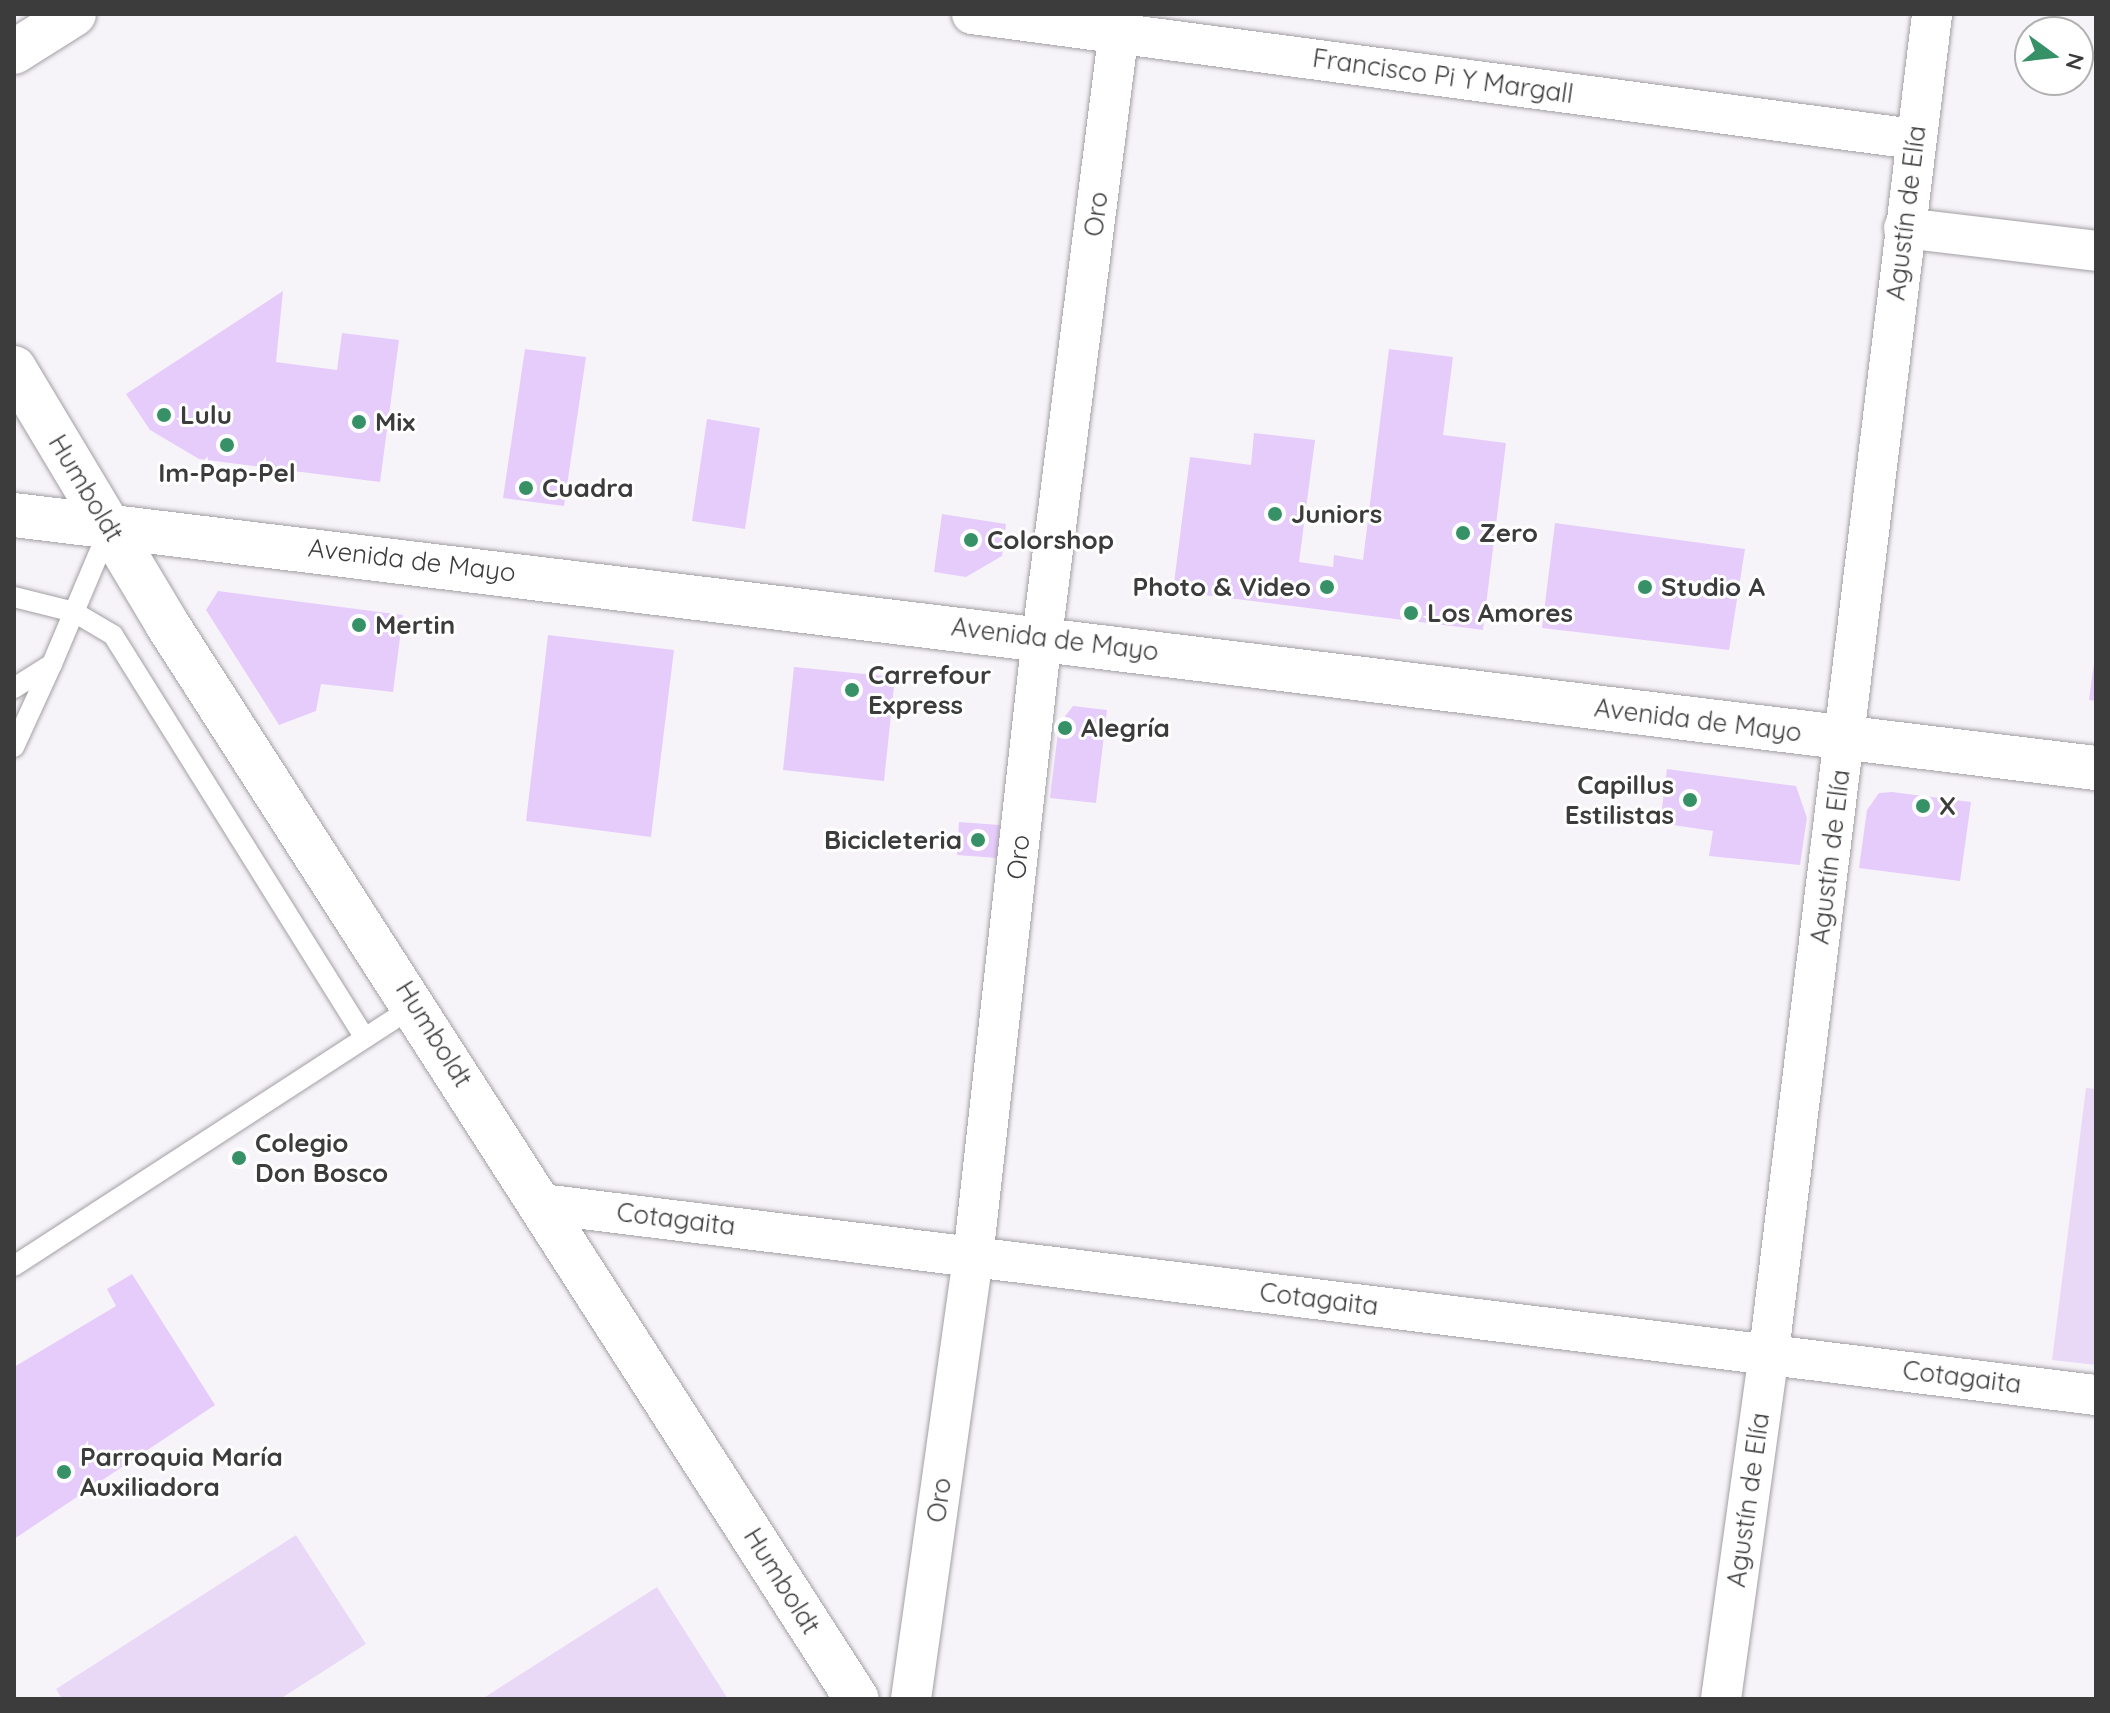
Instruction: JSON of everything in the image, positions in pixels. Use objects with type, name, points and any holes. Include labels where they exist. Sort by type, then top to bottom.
[{"type":"main road","points":[[14,52],[74,14]]},
{"type":"main road","name":"Humboldt","points":[[14,368],[109,528],[857,1699]]},
{"type":"main road","name":"Avenida de Mayo","points":[[14,515],[109,528],[271,543],[2096,768]]},
{"type":"street","name":"Francisco Pi Y Margall","points":[[972,14],[1120,24],[1914,139]]},
{"type":"street","name":"Agustín de Elía","points":[[1721,1699],[1769,1352],[1914,139],[1932,14]]},
{"type":"street","name":"Oro","points":[[911,1699],[973,1258],[1042,637],[1120,24]]},
{"type":"street","points":[[1904,228],[2096,251]]},
{"type":"street","name":"Cotagaita","points":[[542,1204],[1769,1352],[2096,1395]]},
{"type":"lane","points":[[14,747],[109,528]]},
{"type":"lane","points":[[14,597],[74,612],[113,635],[365,1038]]},
{"type":"lane","points":[[14,688],[52,664]]},
{"type":"lane","points":[[14,1266],[416,1005]]},
{"type":"shaded area","points":[[2086,1088],[2096,1089],[2096,1365],[2052,1360]]},
{"type":"shaded area","points":[[296,1535],[366,1644],[280,1699],[62,1699],[56,1689]]},
{"type":"shaded area","points":[[657,1587],[728,1699],[482,1699]]},
{"type":"building","points":[[283,291],[276,362],[337,370],[342,333],[399,340],[380,482],[199,459],[150,430],[126,394]]},
{"type":"building","points":[[525,349],[586,357],[564,506],[503,498]]},
{"type":"building","points":[[1389,349],[1453,357],[1443,435],[1506,443],[1483,630],[1173,591],[1190,457],[1251,465],[1254,433],[1315,440],[1299,562],[1333,567],[1334,555],[1363,560]]},
{"type":"building","points":[[707,419],[760,428],[745,529],[692,521]]},
{"type":"building","name":"Colorshop","points":[[942,514],[1006,524],[1002,556],[966,577],[934,572]]},
{"type":"building","points":[[1555,523],[1745,549],[1729,650],[1542,628]]},
{"type":"building","points":[[218,591],[403,615],[393,692],[321,684],[316,711],[279,725],[206,610]]},
{"type":"building","points":[[548,635],[674,650],[651,837],[526,821]]},
{"type":"building","points":[[2096,663],[2096,701],[2089,700]]},
{"type":"building","points":[[794,667],[895,677],[884,781],[783,770]]},
{"type":"building","points":[[1073,706],[1107,710],[1096,803],[1050,798],[1059,724]]},
{"type":"building","points":[[1667,769],[1796,786],[1807,818],[1800,865],[1709,856],[1713,831],[1660,823]]},
{"type":"building","points":[[1879,793],[1971,802],[1960,881],[1859,868],[1867,810]]},
{"type":"building","name":"Bicicleteria","points":[[959,822],[1000,825],[997,858],[957,855]]},
{"type":"building","name":"Parroquia María Auxiliadora","points":[[132,1274],[215,1405],[14,1539],[14,1367],[116,1306],[107,1289]]},
{"type":"place","name":"Lulu","points":[[164,415]]},
{"type":"place","name":"Mix","points":[[359,422]]},
{"type":"place","name":"Im-Pap-Pel","points":[[227,445]]},
{"type":"place","name":"Cuadra","points":[[526,488]]},
{"type":"place","name":"Juniors","points":[[1275,514]]},
{"type":"place","name":"Zero","points":[[1463,533]]},
{"type":"place","name":"Colorshop","points":[[971,540]]},
{"type":"place","name":"Photo & Video","points":[[1327,587]]},
{"type":"place","name":"Studio A","points":[[1645,587]]},
{"type":"place","name":"Los Amores","points":[[1411,613]]},
{"type":"place","name":"Mertin","points":[[359,625]]},
{"type":"place","name":"Carrefour Express","points":[[852,690]]},
{"type":"place","name":"Alegría","points":[[1065,728]]},
{"type":"place","name":"Capillus Estilistas","points":[[1690,800]]},
{"type":"place","name":"X","points":[[1923,806]]},
{"type":"place","name":"Bicicleteria","points":[[978,840]]},
{"type":"place","name":"Colegio Don Bosco","points":[[239,1158]]},
{"type":"place","name":"Parroquia María Auxiliadora","points":[[64,1472]]}]
